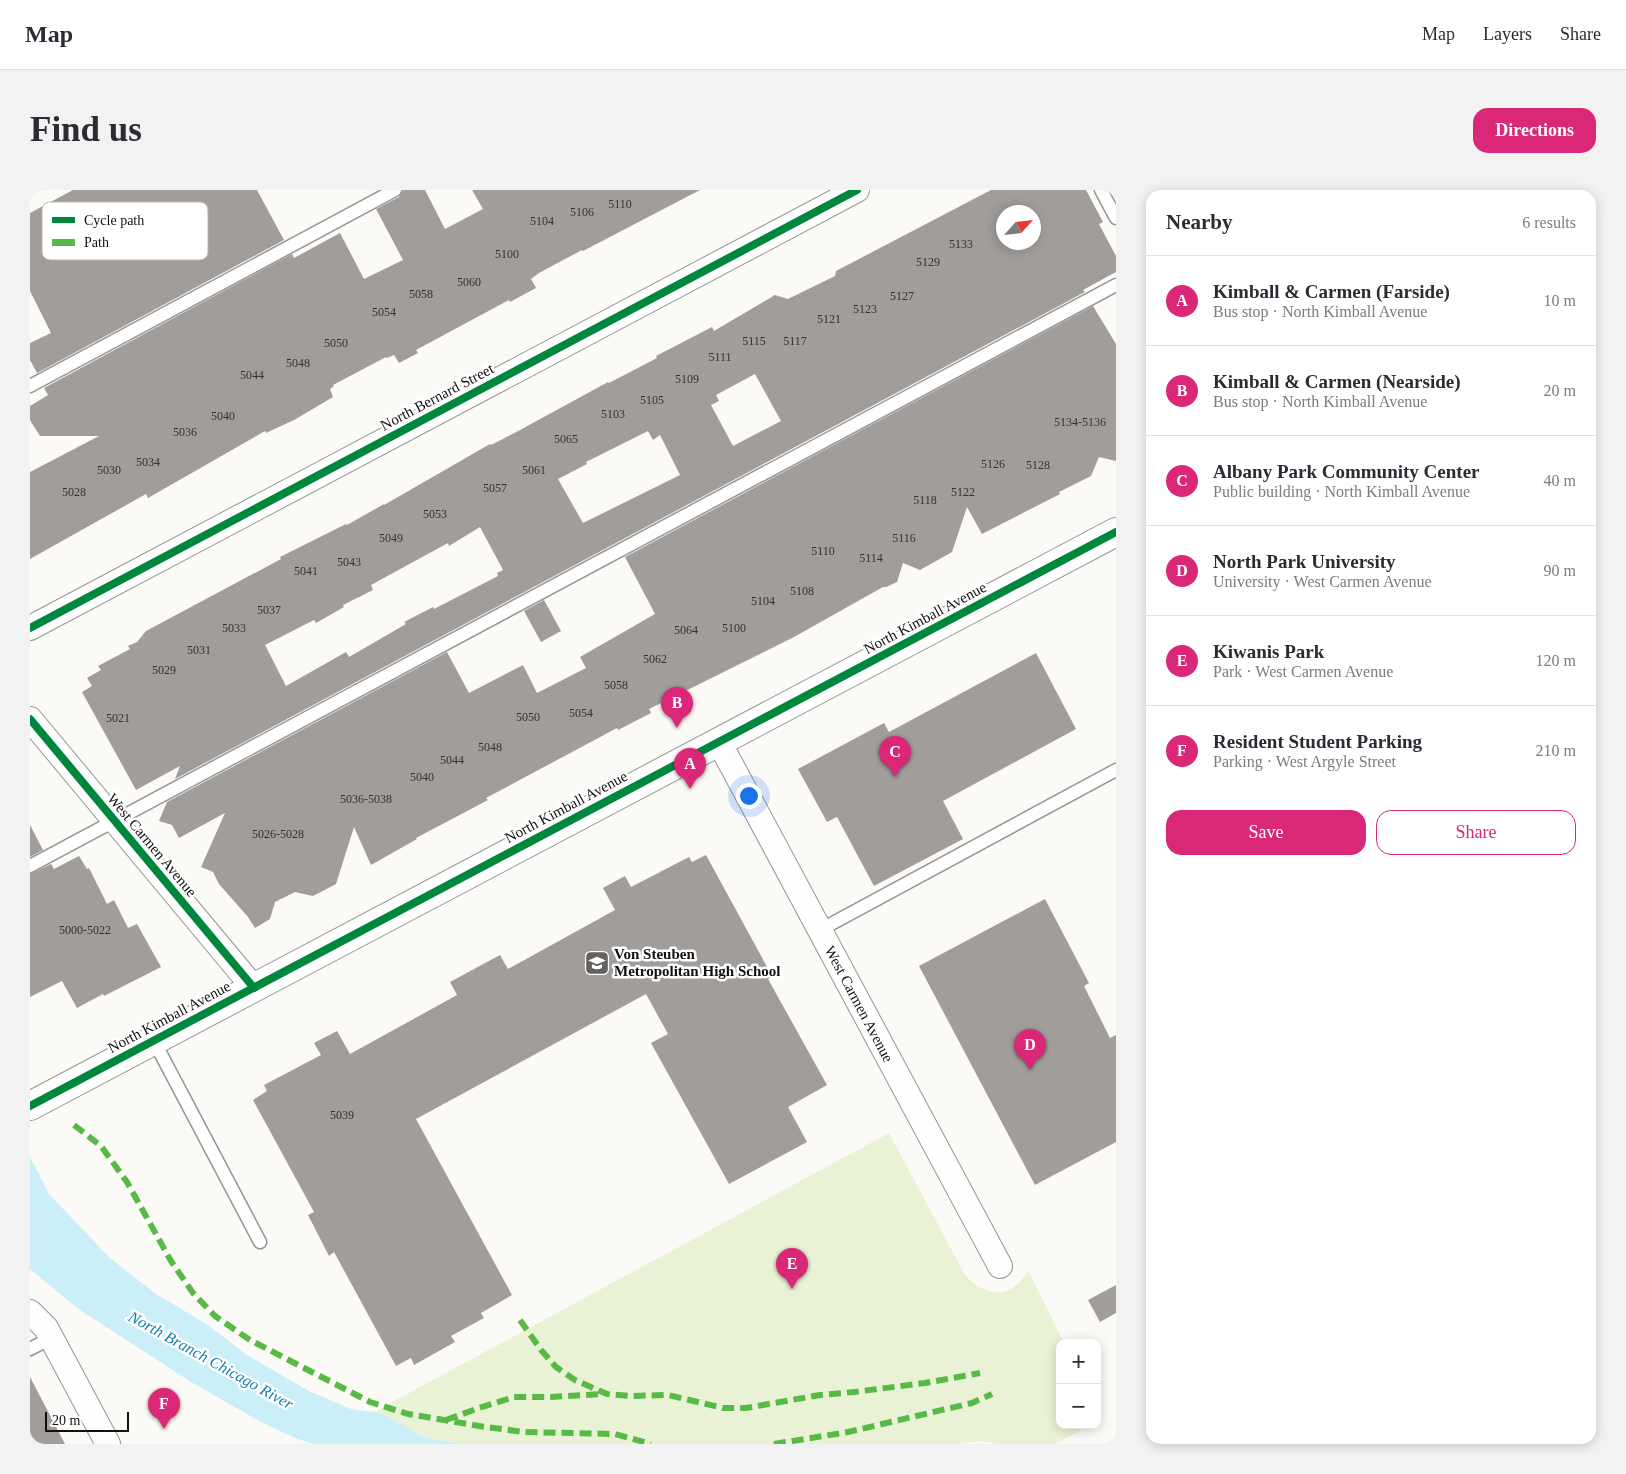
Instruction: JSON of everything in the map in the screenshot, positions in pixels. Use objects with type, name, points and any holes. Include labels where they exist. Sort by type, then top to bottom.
[{"type":"street","name":"North Bernard Street","points":[[30,628],[857,190]]},
{"type":"street","name":"North Kimball Avenue","points":[[30,1106],[1116,532]]},
{"type":"street","name":"West Carmen Avenue","points":[[30,719],[254,988]]},
{"type":"street","name":"West Carmen Avenue","points":[[719,742],[1000,1266]]},
{"type":"street","points":[[30,1312],[46,1328],[108,1444]]},
{"type":"lane","points":[[30,386],[395,190]]},
{"type":"lane","points":[[1101,190],[1116,218]]},
{"type":"lane","points":[[30,866],[1116,285]]},
{"type":"lane","points":[[820,930],[1116,770]]},
{"type":"lane","points":[[154,1040],[260,1242]]},
{"type":"lane","points":[[30,1349],[51,1338]]},
{"type":"green space","points":[[889,1133],[965,1275],[973,1283],[990,1291],[1007,1291],[1022,1280],[1028,1270],[1062,1339],[1056,1339],[1056,1429],[1083,1429],[1056,1444],[998,1444],[980,1441],[959,1444],[461,1444],[424,1437],[374,1412]]},
{"type":"water","name":"North Branch Chicago River","points":[[30,1157],[49,1194],[110,1258],[156,1294],[208,1325],[247,1355],[309,1391],[351,1409],[384,1415],[424,1437],[461,1444],[313,1444],[293,1437],[259,1421],[191,1382],[77,1308],[30,1269]]},
{"type":"building","points":[[73,190],[257,190],[284,240],[37,373],[30,360],[30,343],[51,333],[30,291],[30,213],[42,207],[42,260],[208,260],[208,202],[51,202]]},
{"type":"building","points":[[403,190],[425,190],[445,229],[483,209],[472,190],[700,190],[539,273],[531,279],[536,288],[510,302],[509,300],[416,350],[418,353],[399,363],[394,355],[386,357],[333,385],[330,389],[333,397],[294,420],[266,433],[265,431],[148,498],[146,494],[30,559],[30,472],[99,436],[40,436],[30,420],[30,406],[48,395],[44,388],[292,254],[294,258],[340,233],[364,279],[403,260],[376,209],[399,197]]},
{"type":"building","points":[[991,190],[1086,190],[1103,222],[1099,224],[1116,256],[1116,272],[1083,290],[1085,292],[175,779],[180,766],[136,790],[82,692],[92,686],[87,678],[101,670],[98,666],[130,649],[128,646],[137,642],[146,631],[281,559],[280,557],[384,505],[490,444],[657,358],[656,356],[712,327],[714,331],[775,295],[788,299],[835,276],[836,271]],"holes":[[[755,374],[781,421],[733,446],[711,405],[719,401],[716,395]],[[648,431],[653,440],[660,435],[680,475],[583,523],[558,479],[587,464],[586,462]],[[480,527],[503,570],[497,573],[498,576],[434,609],[433,607],[404,622],[406,624],[349,657],[346,652],[286,686],[265,645],[314,620],[316,623],[344,607],[343,605],[373,590],[371,585],[448,543],[449,546]]]},
{"type":"building","points":[[1093,306],[1116,344],[1116,461],[1099,457],[1091,476],[1059,492],[1060,494],[982,534],[967,507],[952,552],[920,570],[903,563],[897,582],[883,587],[794,637],[649,709],[651,713],[618,730],[617,728],[486,798],[488,800],[416,838],[371,865],[354,827],[336,884],[313,896],[295,892],[275,902],[270,919],[255,928],[248,917],[219,884],[213,872],[201,867],[225,813],[179,838],[172,825],[159,821],[167,802],[447,652],[469,693],[523,665],[537,693],[586,668],[580,657],[655,614],[625,557]]},
{"type":"building","points":[[544,600],[561,631],[541,642],[524,611]]},
{"type":"building","points":[[1036,653],[1076,729],[943,801],[963,839],[874,886],[837,817],[827,822],[798,769],[884,723],[889,732]]},
{"type":"building","points":[[30,825],[43,850],[30,857]]},
{"type":"building","name":"Von Steuben Metropolitan High School","points":[[706,855],[772,976],[768,979],[827,1085],[788,1107],[807,1142],[729,1184],[651,1043],[668,1034],[646,994],[416,1119],[512,1295],[481,1313],[484,1318],[451,1336],[455,1342],[414,1365],[411,1358],[396,1366],[334,1252],[329,1256],[308,1215],[314,1212],[253,1100],[267,1091],[264,1085],[321,1055],[314,1043],[337,1031],[350,1054],[457,995],[450,982],[500,955],[508,969],[615,910],[603,888],[625,876],[631,887],[689,857],[692,862]]},
{"type":"building","points":[[79,856],[87,869],[89,868],[107,904],[114,900],[128,928],[137,924],[161,967],[77,1008],[62,981],[30,997],[30,874],[51,864],[54,869]]},
{"type":"building","points":[[1045,899],[1089,983],[1084,986],[1110,1038],[1116,1035],[1116,1142],[1035,1185],[919,966]]},
{"type":"building","points":[[1116,1285],[1116,1313],[1100,1322],[1088,1300]]},
{"type":"building","points":[[30,1377],[65,1444],[30,1444]]},
{"type":"marked path","points":[[74,1125],[101,1146],[127,1182],[171,1261],[193,1293],[215,1316],[250,1340],[370,1402],[408,1414],[524,1432],[615,1434],[651,1444]]},
{"type":"marked path","points":[[520,1320],[541,1350],[556,1367],[575,1380],[607,1394],[631,1396],[668,1395],[723,1408],[746,1408],[820,1395],[925,1383],[980,1373]]},
{"type":"marked path","points":[[446,1420],[514,1397],[604,1394]]},
{"type":"marked path","points":[[774,1444],[848,1432],[972,1403],[992,1394]]},
{"type":"cycle path","points":[[30,628],[857,190]]},
{"type":"cycle path","points":[[30,1106],[1116,532]]},
{"type":"cycle path","points":[[30,719],[254,988]]},
{"type":"place","name":"Kimball & Carmen (Nearside)","points":[[677,728]]},
{"type":"place","name":"Albany Park Community Center","points":[[895,777]]},
{"type":"place","name":"Kimball & Carmen (Farside)","points":[[690,789]]},
{"type":"place","name":"Von Steuben Metropolitan High School","points":[[597,963]]},
{"type":"place","name":"North Park University","points":[[1030,1070]]},
{"type":"place","name":"Kiwanis Park","points":[[792,1289]]},
{"type":"place","name":"Resident Student Parking","points":[[164,1429]]}]
